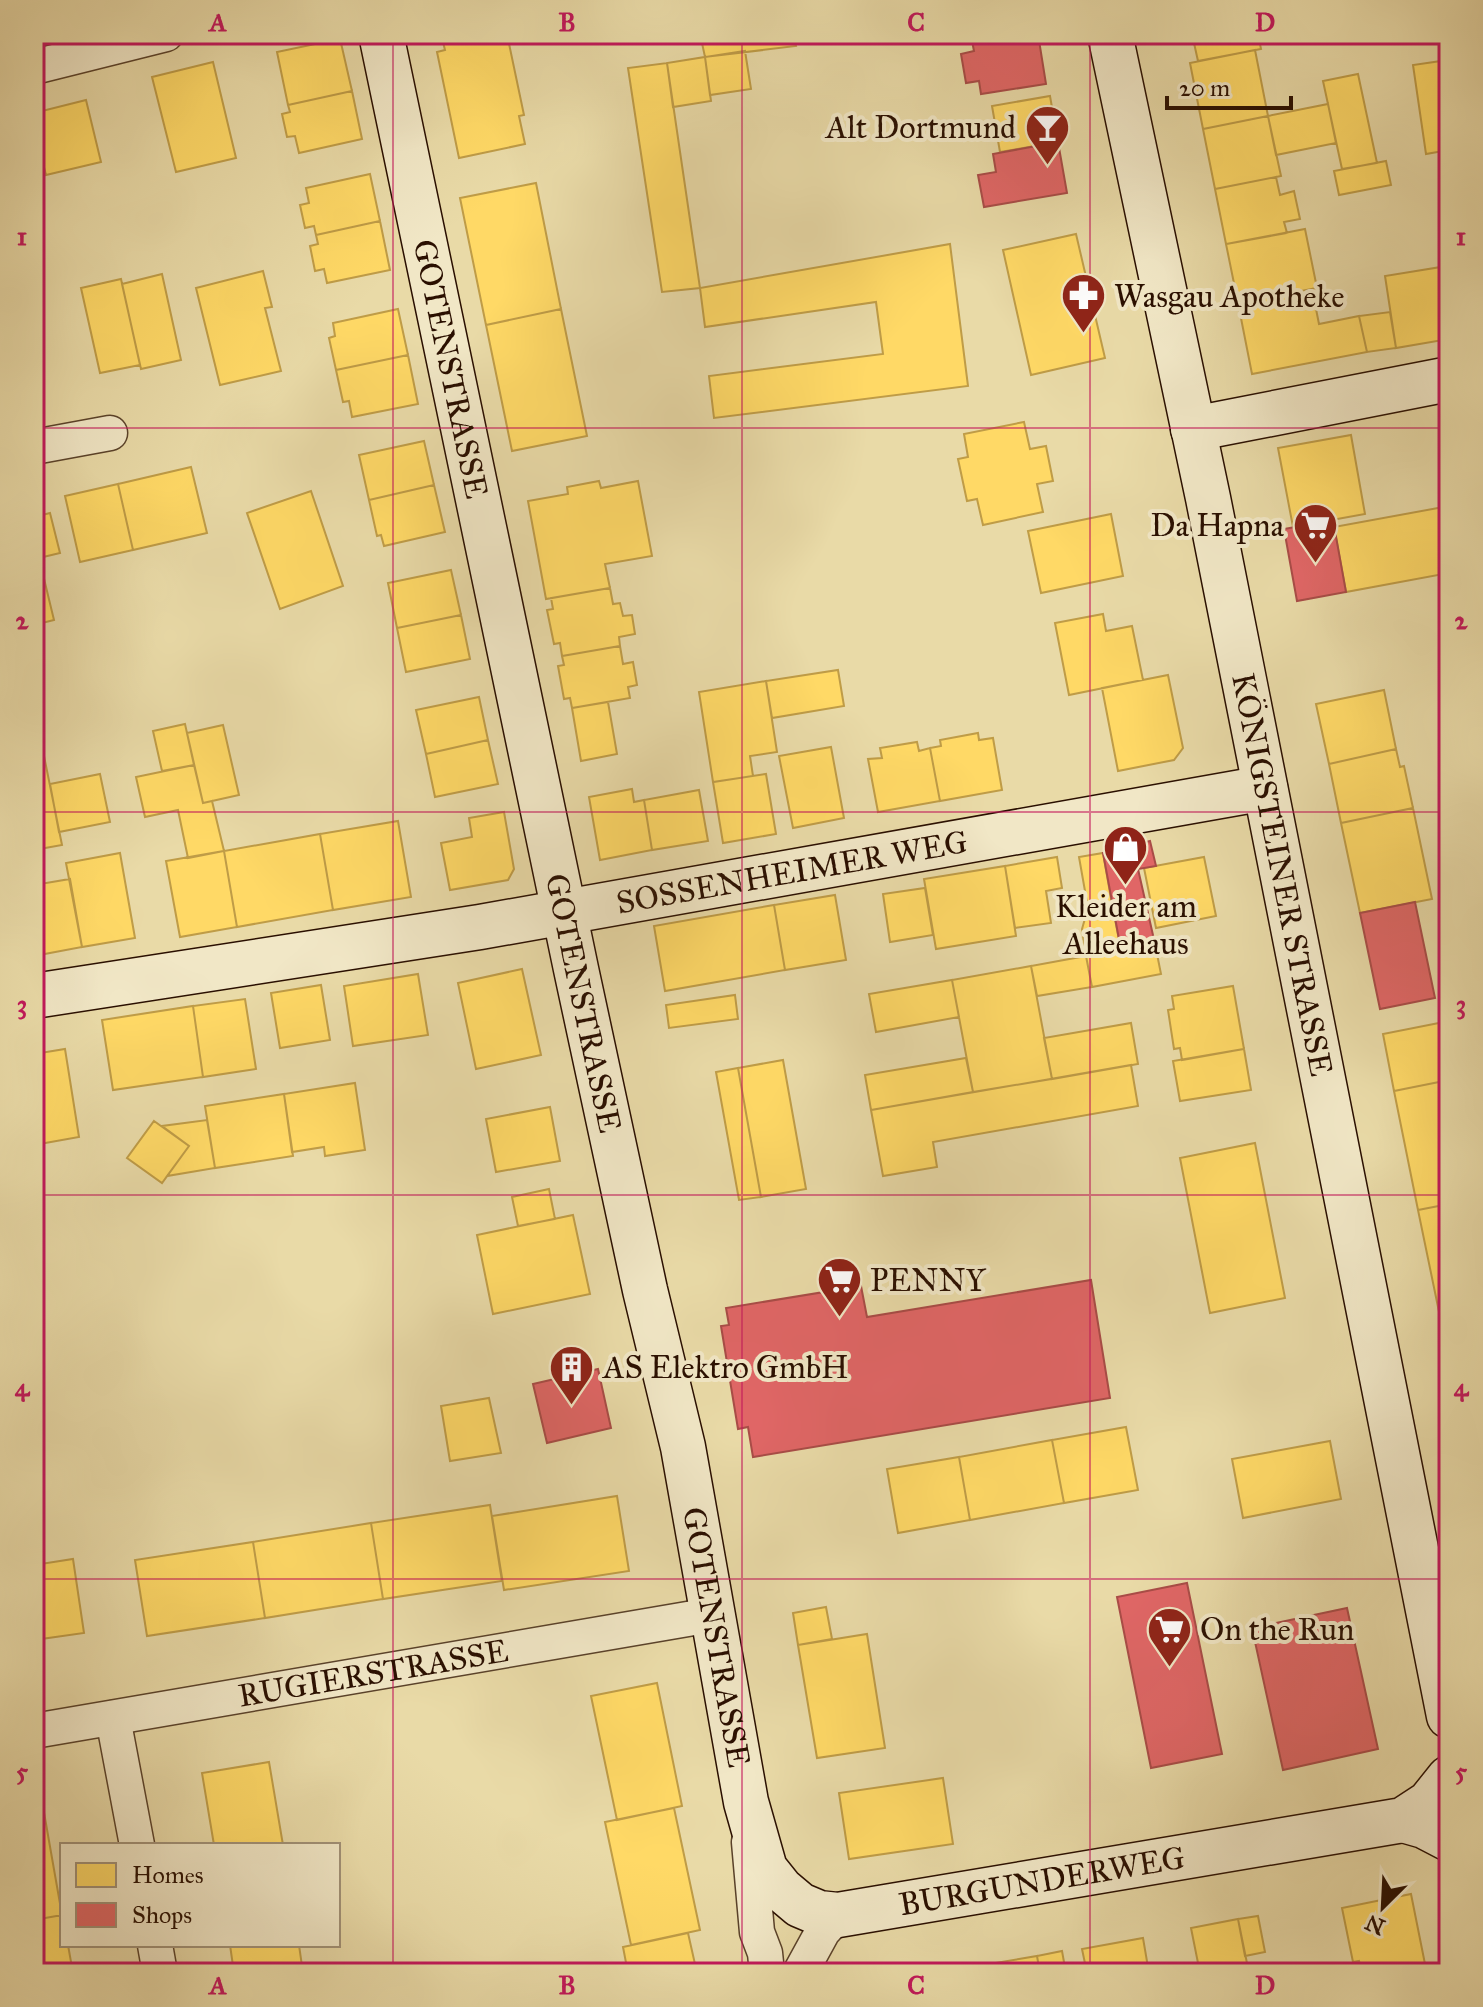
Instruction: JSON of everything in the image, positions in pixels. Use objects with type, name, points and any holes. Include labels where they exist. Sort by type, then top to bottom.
[{"type":"main road","name":"GOTENSTRASSE","points":[[381,34],[564,912],[645,1290],[683,1447],[746,1802]]},
{"type":"main road","name":"KÖNIGSTEINER STRASSE","points":[[1110,34],[1193,429],[1449,1716]]},
{"type":"main road","points":[[1193,429],[1449,379]]},
{"type":"main road","name":"SOSSENHEIMER WEG","points":[[34,996],[564,912],[1265,788]]},
{"type":"main road","points":[[1403,1820],[1429,1803],[1449,1778]]},
{"type":"main road","name":"BURGUNDERWEG","points":[[746,1802],[765,1869],[781,1889],[800,1905],[819,1913],[838,1915],[1403,1820]]},
{"type":"main road","points":[[1403,1820],[1424,1826],[1449,1839]]},
{"type":"street","points":[[34,67],[166,34]]},
{"type":"street","points":[[34,447],[110,433]]},
{"type":"street","name":"RUGIERSTRASSE","points":[[34,1731],[711,1615]]},
{"type":"street","points":[[113,1718],[137,1843]]},
{"type":"street","name":"GOTENSTRASSE","points":[[746,1802],[757,1932],[765,1953],[767,1973]]},
{"type":"street","points":[[800,1973],[823,1931],[838,1915]]},
{"type":"street","points":[[155,1947],[160,1973]]},
{"type":"building: Homes","points":[[441,34],[507,34],[524,115],[519,116],[525,144],[459,158],[437,52],[445,50]]},
{"type":"building: Homes","points":[[700,34],[793,34],[796,46],[705,57]]},
{"type":"building: Homes","points":[[1192,34],[1258,34],[1261,49],[1198,61]]},
{"type":"building: Homes","points":[[334,40],[341,43],[352,91],[288,105],[277,52]]},
{"type":"building: Homes","points":[[1255,50],[1268,116],[1203,129],[1190,63]]},
{"type":"building: Homes","points":[[745,51],[751,89],[710,95],[705,57]]},
{"type":"building: Homes","points":[[705,57],[711,101],[673,107],[667,63]]},
{"type":"building: Homes","points":[[1448,60],[1449,150],[1426,154],[1413,65]]},
{"type":"building: Homes","points":[[213,62],[236,158],[176,172],[152,77]]},
{"type":"building: Homes","points":[[667,63],[700,288],[662,292],[628,68]]},
{"type":"building: Homes","points":[[1358,74],[1377,163],[1342,169],[1323,81]]},
{"type":"building: Homes","points":[[352,91],[362,139],[299,153],[295,136],[287,137],[282,114],[290,112],[288,105]]},
{"type":"building: Homes","points":[[1050,96],[1058,142],[1000,152],[992,106]]},
{"type":"building: Homes","points":[[86,100],[101,162],[46,175],[34,128],[34,113]]},
{"type":"building: Homes","points":[[1328,104],[1336,143],[1276,155],[1268,116]]},
{"type":"building: Homes","points":[[1268,116],[1281,176],[1215,189],[1203,129]]},
{"type":"building: Homes","points":[[34,128],[46,175],[34,178]]},
{"type":"building: Homes","points":[[1386,161],[1391,185],[1339,195],[1334,171]]},
{"type":"building: Homes","points":[[370,174],[380,221],[316,235],[314,226],[305,228],[300,205],[309,203],[306,188]]},
{"type":"building: Homes","points":[[1276,177],[1280,195],[1294,191],[1300,219],[1284,222],[1287,233],[1226,244],[1215,189]]},
{"type":"building: Homes","points":[[536,183],[561,309],[486,325],[460,198]]},
{"type":"building: Homes","points":[[380,221],[390,270],[327,283],[324,269],[315,271],[310,246],[318,244],[316,235]]},
{"type":"building: Homes","points":[[1305,229],[1317,288],[1238,303],[1226,244]]},
{"type":"building: Homes","points":[[1076,234],[1105,358],[1031,375],[1003,250]]},
{"type":"building: Homes","points":[[950,244],[968,386],[714,418],[709,376],[883,354],[876,302],[705,327],[700,288]]},
{"type":"building: Homes","points":[[1449,265],[1449,313],[1441,267]]},
{"type":"building: Homes","points":[[1441,267],[1449,313],[1449,339],[1396,348],[1385,276]]},
{"type":"building: Homes","points":[[263,271],[272,307],[265,308],[281,371],[220,385],[196,288]]},
{"type":"building: Homes","points":[[162,274],[181,360],[141,369],[122,284]]},
{"type":"building: Homes","points":[[121,279],[140,365],[100,373],[81,288]]},
{"type":"building: Homes","points":[[1312,289],[1319,324],[1359,316],[1367,352],[1252,374],[1238,303]]},
{"type":"building: Homes","points":[[398,309],[408,355],[336,370],[329,338],[335,336],[333,323]]},
{"type":"building: Homes","points":[[561,309],[587,436],[512,451],[486,325]]},
{"type":"building: Homes","points":[[1390,312],[1396,348],[1367,352],[1359,316]]},
{"type":"building: Homes","points":[[408,355],[418,404],[352,417],[349,401],[343,402],[336,370]]},
{"type":"building: Homes","points":[[1024,422],[1030,449],[1046,446],[1053,481],[1037,484],[1043,512],[983,525],[977,499],[967,501],[958,459],[968,457],[964,434]]},
{"type":"building: Homes","points":[[1351,435],[1365,514],[1293,527],[1278,448]]},
{"type":"building: Homes","points":[[424,441],[434,485],[369,500],[359,455]]},
{"type":"building: Homes","points":[[191,467],[207,533],[133,550],[118,484]]},
{"type":"building: Homes","points":[[599,481],[601,488],[638,481],[652,556],[605,564],[610,588],[546,599],[528,501],[568,494],[567,487]]},
{"type":"building: Homes","points":[[118,484],[133,550],[80,562],[65,496]]},
{"type":"building: Homes","points":[[434,485],[445,532],[384,546],[381,535],[377,536],[369,500]]},
{"type":"building: Homes","points":[[311,491],[343,586],[280,609],[247,513]]},
{"type":"building: Homes","points":[[1449,506],[1449,573],[1346,592],[1334,527]]},
{"type":"building: Homes","points":[[50,513],[60,553],[39,558],[54,620],[34,625],[34,517]]},
{"type":"building: Homes","points":[[1111,514],[1123,576],[1041,593],[1028,531]]},
{"type":"building: Homes","points":[[451,570],[461,615],[397,628],[388,583]]},
{"type":"building: Homes","points":[[610,588],[613,604],[620,603],[623,616],[632,615],[635,634],[619,637],[620,646],[562,656],[560,643],[554,644],[547,610],[553,609],[551,598]]},
{"type":"building: Homes","points":[[1103,614],[1106,631],[1132,626],[1143,680],[1069,695],[1055,623]]},
{"type":"building: Homes","points":[[461,615],[470,659],[406,672],[397,628]]},
{"type":"building: Homes","points":[[620,646],[623,664],[633,662],[637,685],[628,687],[630,698],[572,708],[570,698],[564,699],[558,666],[564,665],[562,656]]},
{"type":"building: Homes","points":[[838,670],[844,706],[772,718],[766,681]]},
{"type":"building: Homes","points":[[1168,675],[1183,748],[1174,760],[1118,771],[1102,688]]},
{"type":"building: Homes","points":[[766,681],[777,752],[750,756],[753,776],[713,782],[699,692]]},
{"type":"building: Homes","points":[[1384,690],[1396,749],[1329,764],[1316,704]]},
{"type":"building: Homes","points":[[479,697],[488,740],[426,754],[416,710]]},
{"type":"building: Homes","points":[[608,702],[617,754],[581,761],[572,708]]},
{"type":"building: Homes","points":[[185,724],[194,765],[162,771],[153,731]]},
{"type":"building: Homes","points":[[223,725],[239,795],[203,803],[187,733]]},
{"type":"building: Homes","points":[[978,733],[979,740],[993,738],[1002,790],[940,801],[930,748],[941,746],[940,740]]},
{"type":"building: Homes","points":[[488,740],[498,784],[435,797],[426,754]]},
{"type":"building: Homes","points":[[917,742],[919,751],[930,748],[940,801],[878,812],[868,759],[882,758],[880,748]]},
{"type":"building: Homes","points":[[831,747],[844,818],[793,828],[779,756]]},
{"type":"building: Homes","points":[[1396,749],[1400,767],[1404,766],[1413,808],[1341,823],[1329,764]]},
{"type":"building: Homes","points":[[43,751],[62,845],[34,850],[34,753]]},
{"type":"building: Homes","points":[[194,765],[203,803],[212,801],[224,851],[188,858],[178,810],[145,817],[136,777]]},
{"type":"building: Homes","points":[[100,774],[110,822],[59,832],[50,784]]},
{"type":"building: Homes","points":[[766,774],[776,834],[723,843],[713,782]]},
{"type":"building: Homes","points":[[632,789],[634,802],[644,800],[652,850],[600,860],[589,797]]},
{"type":"building: Homes","points":[[699,790],[708,841],[652,850],[644,800]]},
{"type":"building: Homes","points":[[1413,808],[1432,899],[1360,913],[1341,823]]},
{"type":"building: Homes","points":[[504,812],[514,869],[508,880],[450,890],[441,843],[472,837],[469,818]]},
{"type":"building: Homes","points":[[398,821],[411,897],[333,910],[320,834]]},
{"type":"building: Homes","points":[[320,834],[333,910],[237,927],[224,851]]},
{"type":"building: Homes","points":[[224,851],[237,927],[180,937],[166,861]]},
{"type":"building: Homes","points":[[120,853],[135,938],[82,947],[66,863]]},
{"type":"building: Homes","points":[[1103,853],[1112,904],[1088,908],[1079,857]]},
{"type":"building: Homes","points":[[1057,857],[1062,888],[1046,891],[1051,923],[1015,928],[1005,866]]},
{"type":"building: Homes","points":[[1204,857],[1216,916],[1156,928],[1144,868]]},
{"type":"building: Homes","points":[[1005,866],[1016,936],[936,949],[924,879]]},
{"type":"building: Homes","points":[[70,879],[82,947],[34,956],[34,885]]},
{"type":"building: Homes","points":[[925,888],[933,935],[890,942],[883,894]]},
{"type":"building: Homes","points":[[835,895],[846,960],[785,970],[774,905]]},
{"type":"building: Homes","points":[[1112,904],[1121,950],[1086,956],[1082,929],[1088,908]]},
{"type":"building: Homes","points":[[774,905],[785,970],[665,991],[654,926]]},
{"type":"building: Homes","points":[[1155,944],[1161,974],[1092,987],[1086,956]]},
{"type":"building: Homes","points":[[1086,956],[1092,987],[1037,996],[1031,966]]},
{"type":"building: Homes","points":[[1031,966],[1052,1079],[973,1092],[952,980]]},
{"type":"building: Homes","points":[[522,969],[541,1055],[476,1069],[458,983]]},
{"type":"building: Homes","points":[[418,974],[428,1035],[353,1046],[344,986]]},
{"type":"building: Homes","points":[[952,980],[959,1017],[876,1032],[869,994]]},
{"type":"building: Homes","points":[[321,985],[330,1040],[280,1048],[271,993]]},
{"type":"building: Homes","points":[[1233,986],[1244,1049],[1182,1060],[1180,1048],[1174,1049],[1168,1010],[1174,1009],[1172,996]]},
{"type":"building: Homes","points":[[735,995],[738,1019],[669,1028],[666,1005]]},
{"type":"building: Homes","points":[[245,999],[256,1069],[203,1077],[193,1006]]},
{"type":"building: Homes","points":[[193,1006],[203,1077],[113,1090],[102,1020]]},
{"type":"building: Homes","points":[[1449,1021],[1449,1080],[1394,1091],[1383,1034]]},
{"type":"building: Homes","points":[[1131,1023],[1138,1064],[1052,1079],[1044,1038]]},
{"type":"building: Homes","points":[[65,1049],[79,1137],[34,1145],[34,1054]]},
{"type":"building: Homes","points":[[1244,1049],[1251,1090],[1180,1101],[1173,1061]]},
{"type":"building: Homes","points":[[966,1058],[973,1092],[871,1110],[865,1075]]},
{"type":"building: Homes","points":[[783,1060],[806,1189],[761,1197],[738,1068]]},
{"type":"building: Homes","points":[[1131,1065],[1138,1106],[933,1142],[937,1167],[883,1176],[871,1110]]},
{"type":"building: Homes","points":[[738,1068],[761,1197],[739,1200],[716,1072]]},
{"type":"building: Homes","points":[[1449,1080],[1449,1204],[1418,1210],[1394,1091]]},
{"type":"building: Homes","points":[[355,1083],[365,1150],[325,1156],[324,1147],[292,1152],[284,1094]]},
{"type":"building: Homes","points":[[284,1094],[293,1156],[215,1168],[205,1106]]},
{"type":"building: Homes","points":[[550,1107],[560,1161],[496,1172],[486,1119]]},
{"type":"building: Homes","points":[[207,1120],[215,1168],[167,1176],[189,1146],[162,1126]]},
{"type":"building: Homes","points":[[154,1121],[189,1146],[162,1183],[127,1158]]},
{"type":"building: Homes","points":[[1255,1143],[1285,1298],[1210,1313],[1180,1158]]},
{"type":"building: Homes","points":[[549,1189],[555,1219],[518,1226],[512,1197]]},
{"type":"building: Homes","points":[[1449,1204],[1449,1335],[1444,1336],[1418,1210]]},
{"type":"building: Homes","points":[[573,1215],[590,1294],[493,1314],[477,1235]]},
{"type":"building: Homes","points":[[489,1398],[501,1453],[450,1461],[441,1406]]},
{"type":"building: Homes","points":[[1126,1427],[1138,1490],[1064,1503],[1052,1440]]},
{"type":"building: Homes","points":[[1052,1440],[1064,1503],[970,1520],[959,1457]]},
{"type":"building: Homes","points":[[1330,1441],[1341,1499],[1243,1518],[1232,1459]]},
{"type":"building: Homes","points":[[959,1457],[970,1520],[898,1533],[887,1469]]},
{"type":"building: Homes","points":[[617,1496],[629,1571],[504,1590],[492,1516]]},
{"type":"building: Homes","points":[[490,1505],[502,1581],[383,1599],[371,1523]]},
{"type":"building: Homes","points":[[371,1523],[383,1599],[265,1618],[253,1542]]},
{"type":"building: Homes","points":[[253,1542],[265,1618],[147,1636],[135,1560]]},
{"type":"building: Homes","points":[[73,1559],[84,1633],[34,1640],[34,1565]]},
{"type":"building: Homes","points":[[826,1607],[832,1639],[798,1645],[793,1613]]},
{"type":"building: Homes","points":[[867,1634],[885,1748],[817,1758],[798,1645]]},
{"type":"building: Homes","points":[[657,1683],[682,1806],[617,1820],[591,1696]]},
{"type":"building: Homes","points":[[269,1762],[283,1843],[214,1843],[202,1773]]},
{"type":"building: Homes","points":[[943,1778],[953,1844],[849,1859],[839,1793]]},
{"type":"building: Homes","points":[[42,1801],[60,1915],[34,1920],[34,1802]]},
{"type":"building: Homes","points":[[674,1808],[700,1930],[631,1945],[605,1822]]},
{"type":"building: Homes","points":[[1411,1894],[1426,1969],[1409,1973],[1362,1973],[1359,1961],[1353,1962],[1342,1908]]},
{"type":"building: Homes","points":[[60,1915],[60,1947],[68,1947],[73,1973],[34,1973],[34,1920]]},
{"type":"building: Homes","points":[[1258,1916],[1265,1952],[1245,1956],[1238,1919]]},
{"type":"building: Homes","points":[[1238,1919],[1249,1973],[1200,1973],[1191,1928]]},
{"type":"building: Homes","points":[[688,1933],[697,1973],[628,1973],[623,1947]]},
{"type":"building: Homes","points":[[1143,1938],[1149,1973],[1087,1973],[1082,1949]]},
{"type":"building: Homes","points":[[230,1947],[299,1947],[303,1973],[234,1973]]},
{"type":"building: Homes","points":[[1062,1951],[1066,1973],[1040,1973],[1037,1956]]},
{"type":"building: Homes","points":[[1037,1956],[1040,1973],[978,1973],[977,1966]]},
{"type":"building: Shops","points":[[1038,34],[1046,84],[981,94],[979,81],[966,83],[961,54],[974,51],[972,41]]},
{"type":"building: Shops","points":[[1058,142],[1067,193],[984,207],[978,175],[996,172],[993,154]]},
{"type":"building: Shops","points":[[1333,520],[1346,592],[1297,601],[1284,529]]},
{"type":"building: Shops","name":"Kleider am Alleehaus","points":[[1150,841],[1156,866],[1138,869],[1155,944],[1121,950],[1103,853]]},
{"type":"building: Shops","points":[[1415,902],[1435,998],[1380,1009],[1360,913]]},
{"type":"building: Shops","points":[[1091,1280],[1110,1398],[753,1457],[748,1427],[738,1429],[721,1326],[729,1325],[726,1308],[861,1286],[867,1317]]},
{"type":"building: Shops","name":"AS Elektro GmbH","points":[[598,1369],[611,1428],[547,1443],[533,1384]]},
{"type":"building: Shops","points":[[1187,1583],[1222,1754],[1151,1768],[1117,1597]]},
{"type":"building: Shops","points":[[1347,1608],[1378,1749],[1283,1770],[1252,1628]]},
{"type":"place","name":"Alt Dortmund","points":[[1047,166]]},
{"type":"place","name":"Wasgau Apotheke","points":[[1083,335]]},
{"type":"place","name":"Da Hapna","points":[[1315,564]]},
{"type":"place","name":"Kleider am Alleehaus","points":[[1126,886]]},
{"type":"place","name":"PENNY","points":[[839,1319]]},
{"type":"place","name":"AS Elektro GmbH","points":[[572,1406]]},
{"type":"place","name":"On the Run","points":[[1169,1668]]}]
